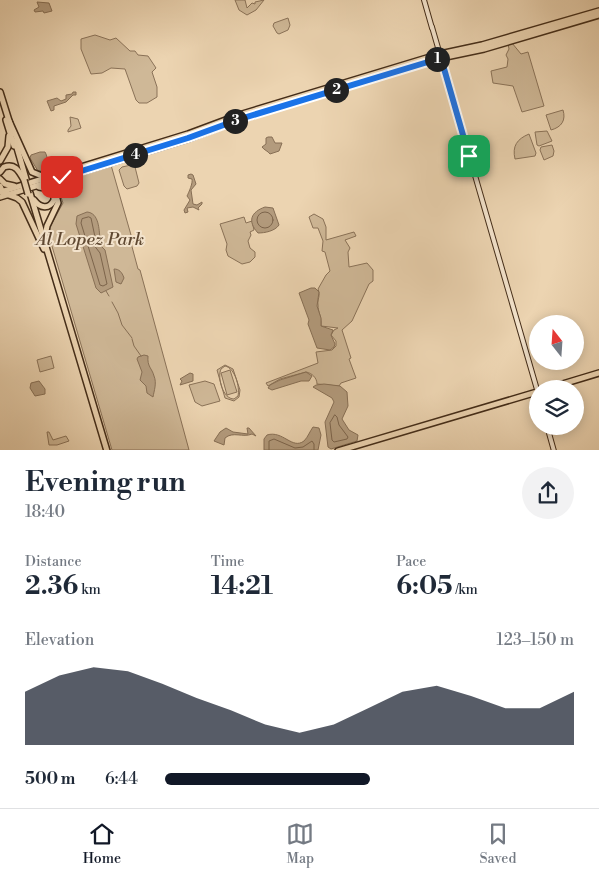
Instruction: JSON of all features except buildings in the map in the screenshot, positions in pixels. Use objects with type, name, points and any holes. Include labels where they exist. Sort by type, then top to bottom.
[{"type":"main road","points":[[424,0],[534,380]]},
{"type":"main road","points":[[30,192],[50,179],[79,168],[176,138],[232,117],[390,74],[440,55],[462,54],[599,11]]},
{"type":"main road","points":[[524,35],[557,28],[599,15]]},
{"type":"main road","points":[[557,28],[573,19]]},
{"type":"main road","points":[[0,178],[5,184],[62,177],[155,149],[256,114],[297,97],[412,62],[483,47]]},
{"type":"main road","points":[[390,74],[392,70],[412,62]]},
{"type":"main road","points":[[0,92],[8,128],[24,182]]},
{"type":"main road","points":[[0,97],[31,169],[37,175],[50,179],[55,190],[58,204],[46,226],[44,241]]},
{"type":"main road","points":[[9,121],[24,182]]},
{"type":"main road","points":[[0,161],[9,144],[8,128]]},
{"type":"main road","points":[[155,149],[159,145],[176,138]]},
{"type":"main road","points":[[0,172],[4,167],[12,166],[19,170],[24,182],[30,192],[38,205],[44,207],[51,205],[55,198],[53,192],[44,187],[30,192],[2,192]]},
{"type":"main road","points":[[55,190],[56,184],[62,177],[79,168]]},
{"type":"main road","points":[[2,192],[24,182]]},
{"type":"main road","points":[[2,192],[22,202],[44,249]]},
{"type":"main road","points":[[30,192],[106,450]]},
{"type":"main road","points":[[30,192],[44,249],[68,323]]},
{"type":"main road","points":[[576,380],[599,373]]},
{"type":"main road","points":[[345,450],[529,394]]},
{"type":"main road","points":[[550,435],[554,450]]},
{"type":"main road","points":[[338,450],[370,442]]},
{"type":"green space","points":[[235,0],[245,0],[247,8],[252,3],[255,4],[255,2],[264,0],[256,10],[247,15],[239,10]]},
{"type":"green space","points":[[288,18],[290,25],[288,30],[277,33],[273,26],[274,23]]},
{"type":"green space","points":[[95,35],[110,40],[116,38],[130,51],[135,51],[138,55],[148,56],[156,68],[152,72],[157,87],[157,97],[147,103],[139,103],[136,100],[125,69],[111,68],[102,73],[91,74],[81,49],[81,39]]},
{"type":"green space","points":[[512,43],[521,54],[528,52],[544,106],[522,112],[513,86],[493,83],[491,71],[507,67],[508,59],[506,55],[509,49],[508,44]]},
{"type":"green space","points":[[563,110],[564,117],[562,123],[551,130],[546,115]]},
{"type":"green space","points":[[70,117],[78,119],[81,128],[68,132],[71,126]]},
{"type":"green space","points":[[547,131],[552,141],[537,145],[535,132]]},
{"type":"green space","points":[[529,134],[536,153],[535,156],[515,159],[514,150],[516,144],[521,138]]},
{"type":"green space","points":[[552,145],[553,156],[544,160],[540,150],[541,147]]},
{"type":"green space","name":"Al Lopez Park","points":[[111,165],[189,450],[112,450],[49,236],[50,227],[63,203],[57,185],[60,182]]},
{"type":"green space","points":[[131,165],[135,167],[139,183],[137,186],[127,189],[124,186],[119,170],[122,167]]},
{"type":"green space","points":[[314,214],[323,219],[326,227],[326,240],[354,232],[356,236],[345,240],[350,248],[348,252],[349,267],[367,263],[373,270],[373,281],[369,284],[352,321],[342,330],[356,378],[341,383],[339,386],[317,384],[314,376],[306,372],[280,379],[268,386],[266,383],[318,363],[316,352],[332,350],[336,346],[336,341],[331,335],[338,328],[321,326],[318,308],[318,289],[330,271],[325,252],[322,251],[323,241],[318,228],[313,228],[309,217]]},
{"type":"green space","points":[[244,217],[246,223],[252,221],[254,230],[250,232],[251,235],[248,241],[250,248],[255,252],[255,257],[250,262],[242,264],[228,256],[227,244],[220,224]]},
{"type":"green space","points":[[51,356],[54,368],[40,372],[37,360]]},
{"type":"green space","points":[[225,365],[229,367],[225,366],[221,369],[220,382],[217,370]]},
{"type":"green space","points":[[229,367],[233,369],[240,390],[239,397],[234,401],[225,398],[222,388],[230,398],[234,399],[238,396],[234,374]]},
{"type":"green space","points":[[230,370],[237,392],[227,395],[221,373]]},
{"type":"green space","points":[[205,381],[214,384],[220,401],[202,406],[195,402],[189,385]]},
{"type":"green space","points":[[47,432],[49,432],[53,440],[66,436],[69,441],[57,445],[49,445]]},
{"type":"water","points":[[37,2],[49,3],[52,11],[44,13],[43,11],[35,12],[34,10],[39,7]]},
{"type":"water","points":[[76,92],[76,95],[73,95],[66,102],[54,106],[54,110],[51,111],[47,101],[57,98],[61,101],[66,99],[66,95]]},
{"type":"water","points":[[272,137],[275,143],[282,143],[279,151],[270,154],[262,147],[266,144],[266,138]]},
{"type":"water","points":[[45,152],[46,154],[50,167],[49,171],[38,171],[30,158],[31,155]]},
{"type":"water","points":[[191,174],[196,184],[191,190],[193,204],[197,205],[202,202],[202,204],[198,208],[199,210],[193,207],[187,208],[188,212],[185,213],[184,210],[190,200],[187,196],[192,181],[192,179],[188,178],[188,175]]},
{"type":"water","points":[[265,207],[273,208],[279,225],[270,231],[258,233],[252,225],[252,217],[256,211]]},
{"type":"water","points":[[87,212],[94,215],[98,222],[100,239],[98,243],[105,250],[113,287],[101,293],[96,288],[76,224],[77,216]]},
{"type":"water","points":[[114,269],[119,270],[124,278],[121,284],[116,282]]},
{"type":"water","points":[[315,288],[319,292],[317,306],[321,318],[321,326],[333,330],[331,335],[335,344],[330,350],[317,348],[308,324],[309,320],[299,293]]},
{"type":"water","points":[[144,355],[148,356],[149,365],[155,379],[153,397],[147,393],[146,386],[140,380],[142,372],[137,359]]},
{"type":"water","points":[[306,372],[312,376],[309,381],[301,381],[272,390],[268,388],[280,380]]},
{"type":"water","points":[[190,373],[193,374],[193,381],[180,385],[182,381],[180,379]]},
{"type":"water","points":[[39,381],[45,389],[45,394],[35,396],[30,388],[31,383]]},
{"type":"water","points":[[324,384],[340,386],[347,392],[348,406],[342,419],[349,430],[358,435],[357,441],[331,449],[328,447],[325,422],[334,402],[332,398],[313,387]]},
{"type":"water","points":[[313,427],[319,428],[321,435],[318,450],[264,450],[264,439],[267,435],[278,435],[291,442],[300,443],[304,441]]},
{"type":"water","points":[[226,428],[233,432],[248,434],[247,428],[249,428],[256,436],[252,434],[231,435],[225,438],[224,445],[214,441],[220,432]]},
{"type":"waterway","points":[[106,291],[109,296]]},
{"type":"waterway","points":[[112,302],[122,325],[132,338]]},
{"type":"waterway","points":[[132,339],[134,346],[141,356]]},
{"type":"route","points":[[62,177],[202,134],[240,119],[441,58],[469,156]]}]
